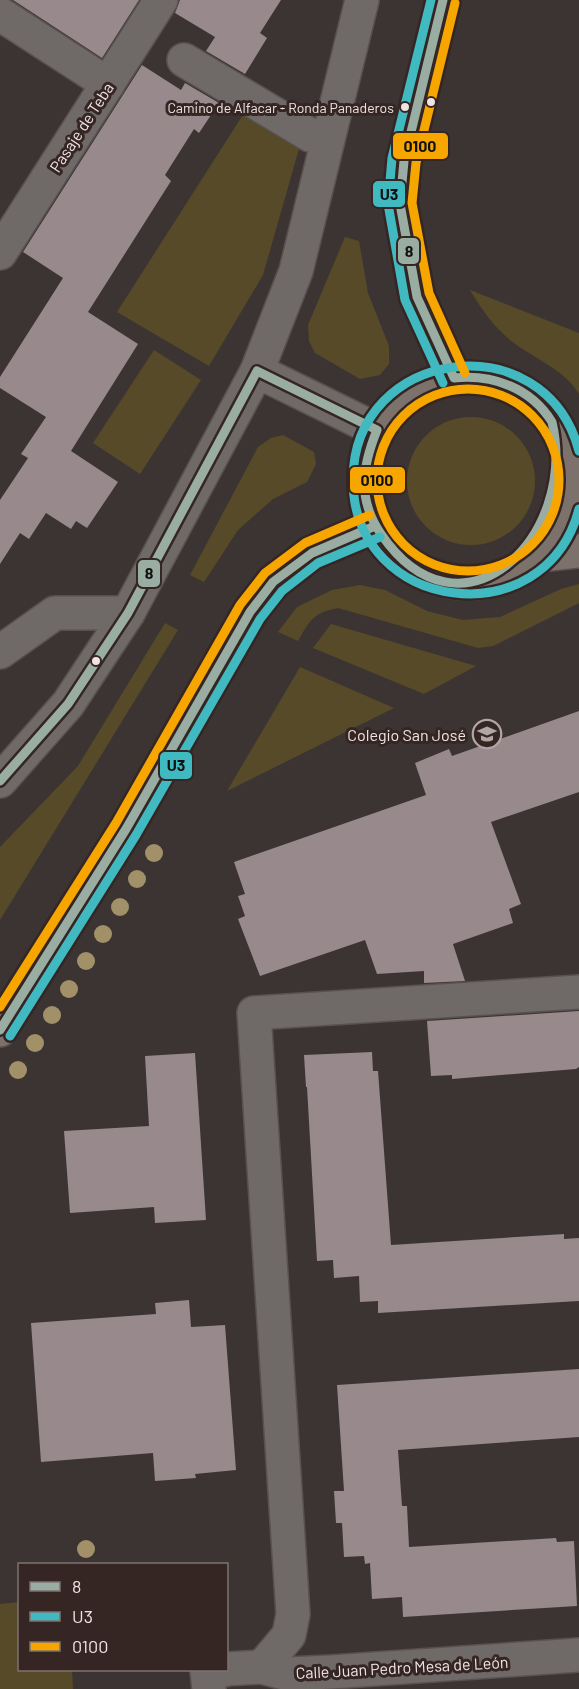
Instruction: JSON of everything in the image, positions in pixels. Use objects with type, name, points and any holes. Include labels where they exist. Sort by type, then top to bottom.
[{"type":"main road","points":[[443,0],[404,161],[400,204],[417,297],[454,378]]},
{"type":"main road","points":[[480,377],[506,384],[530,397],[550,416],[574,455],[568,509],[559,530],[540,555],[511,574],[479,583],[435,578],[407,563],[388,546],[375,526],[366,499],[364,476],[367,455],[377,430],[395,406],[424,387],[454,378],[480,377]]},
{"type":"main road","points":[[0,1030],[126,829],[250,612],[273,582],[312,553],[375,526]]},
{"type":"main road","points":[[540,555],[579,551]]},
{"type":"street","points":[[7,0],[0,13],[108,84]]},
{"type":"street","name":"Pasaje de Teba","points":[[0,253],[160,0]]},
{"type":"street","points":[[0,781],[68,704],[128,613],[257,371],[296,271],[362,0]]},
{"type":"street","points":[[184,60],[310,135]]},
{"type":"street","points":[[257,371],[377,430]]},
{"type":"street","points":[[0,652],[55,613],[128,613]]},
{"type":"street","points":[[261,1667],[290,1635],[293,1614],[254,1013],[579,992]]},
{"type":"street","name":"Calle Juan Pedro Mesa de León","points":[[228,1669],[261,1667],[288,1674],[453,1677],[579,1655]]},
{"type":"street","name":"Calle Juan Pedro Mesa de León","points":[[207,1671],[208,1689]]},
{"type":"shaded area","points":[[246,110],[301,142],[263,275],[209,366],[117,312]]},
{"type":"shaded area","points":[[345,237],[359,241],[368,293],[389,346],[389,364],[380,375],[360,379],[315,353],[309,341],[308,325]]},
{"type":"shaded area","points":[[470,290],[579,333],[579,394],[566,378],[507,338],[484,312]]},
{"type":"shaded area","points":[[154,350],[201,380],[140,474],[93,443]]},
{"type":"shaded area","points":[[471,417],[496,421],[517,435],[531,456],[535,481],[531,506],[517,527],[496,541],[471,545],[446,541],[425,527],[411,506],[407,481],[411,456],[425,435],[446,421]]},
{"type":"shaded area","points":[[283,435],[314,452],[316,464],[307,482],[273,499],[238,530],[204,582],[190,575],[258,447],[271,438]]},
{"type":"shaded area","points":[[579,584],[579,603],[493,646],[478,648],[338,608],[323,612],[313,618],[298,641],[278,632],[297,607],[332,590],[360,585],[385,590],[427,611],[463,620],[500,617],[561,589]]},
{"type":"shaded area","points":[[165,623],[178,630],[0,920],[0,847],[78,766]]},
{"type":"shaded area","points":[[331,624],[476,666],[424,694],[313,648]]},
{"type":"shaded area","points":[[300,667],[394,708],[227,791]]},
{"type":"shaded area","points":[[18,1602],[18,1671],[72,1671],[73,1689],[0,1689],[0,1604]]},
{"type":"building","points":[[13,0],[139,0],[102,58]]},
{"type":"building","points":[[180,0],[281,0],[260,33],[267,38],[245,74],[206,51],[215,37],[175,13]]},
{"type":"building","points":[[142,65],[181,90],[185,83],[219,103],[199,133],[194,129],[165,175],[171,181],[88,312],[138,344],[71,451],[118,482],[87,528],[76,521],[71,529],[46,513],[29,539],[20,533],[0,564],[0,500],[28,458],[21,454],[46,417],[0,388],[0,377],[63,278],[23,252]]},
{"type":"building","points":[[579,711],[579,792],[491,822],[521,904],[509,909],[513,923],[453,944],[465,981],[424,983],[424,971],[377,974],[365,940],[260,976],[238,919],[245,916],[238,896],[245,894],[234,862],[426,795],[415,763],[449,749],[452,756]]},
{"type":"building","points":[[579,1011],[579,1067],[576,1069],[452,1079],[452,1075],[431,1076],[427,1021]]},
{"type":"building","points":[[372,1052],[373,1071],[378,1071],[391,1245],[564,1234],[564,1239],[579,1238],[579,1301],[378,1313],[378,1301],[360,1302],[359,1276],[334,1278],[333,1260],[317,1261],[304,1055]]},
{"type":"building","points":[[195,1053],[206,1220],[155,1223],[154,1207],[70,1213],[64,1131],[149,1126],[145,1056]]},
{"type":"building","points":[[189,1300],[191,1327],[225,1325],[236,1470],[195,1474],[196,1478],[155,1481],[153,1453],[41,1462],[31,1323],[156,1314],[155,1303]]},
{"type":"building","points":[[579,1369],[579,1437],[398,1450],[402,1506],[407,1506],[409,1547],[556,1538],[557,1542],[574,1541],[577,1606],[403,1617],[402,1597],[372,1599],[370,1563],[365,1564],[364,1556],[344,1557],[342,1523],[336,1523],[334,1491],[344,1491],[337,1385]]},
{"type":"transit line","name":"U3","points":[[431,0],[392,158],[388,204],[405,300],[443,383]]},
{"type":"transit line","name":"8","points":[[0,781],[68,704],[128,613],[257,371],[377,430],[365,470],[364,483],[368,508],[381,534],[412,567],[445,582],[477,580],[506,565],[531,539],[548,505],[556,465],[552,422],[533,400],[510,386],[483,378],[454,378],[417,297],[400,204],[404,161],[443,0]]},
{"type":"transit line","name":"0100","points":[[455,3],[416,163],[412,203],[429,293],[465,373]]},
{"type":"transit line","name":"U3","points":[[579,451],[560,410],[529,382],[493,368],[453,367],[416,378],[384,401],[361,435],[353,480],[361,525],[384,559],[416,582],[453,593],[493,592],[529,578],[560,550],[579,509]]},
{"type":"transit line","name":"0100","points":[[468,389],[503,396],[518,404],[532,416],[544,430],[552,445],[559,480],[552,515],[544,530],[532,544],[518,556],[503,564],[468,571],[433,564],[418,556],[404,544],[392,530],[384,515],[377,480],[384,445],[392,430],[404,416],[418,404],[433,396],[468,389]]},
{"type":"transit line","name":"0100","points":[[0,1007],[116,823],[240,605],[265,573],[305,543],[370,515]]},
{"type":"transit line","name":"8","points":[[0,1030],[126,829],[250,612],[273,582],[312,553],[375,526]]},
{"type":"transit line","name":"U3","points":[[10,1036],[136,835],[260,619],[282,591],[318,563],[380,537]]},
{"type":"place","name":"Camino de Alfacar - Ronda Panaderos","points":[[405,107]]},
{"type":"place","name":"Colegio San José","points":[[487,734]]}]
